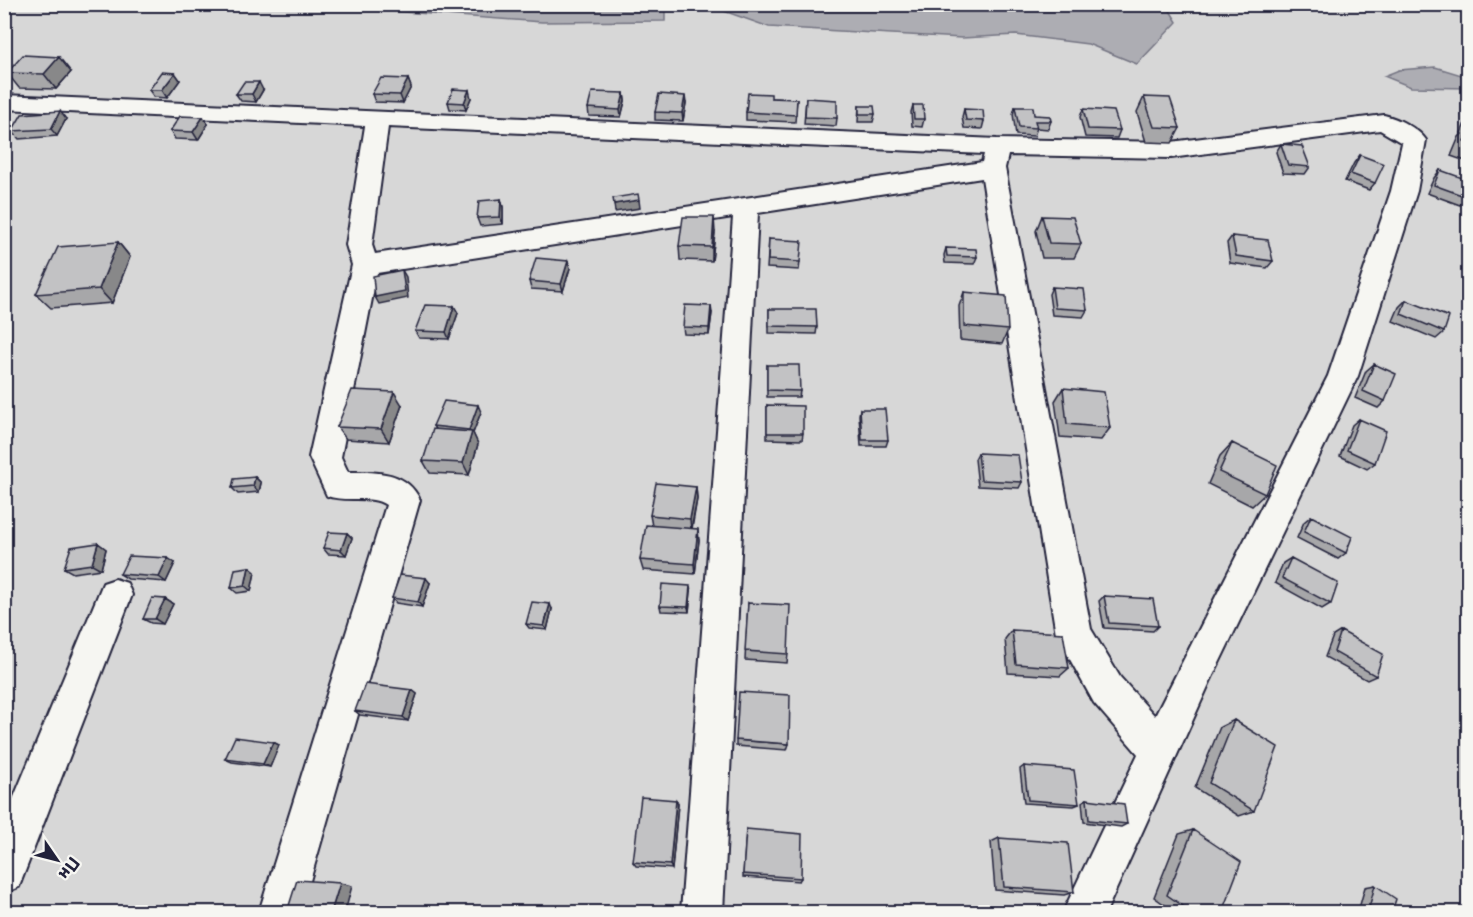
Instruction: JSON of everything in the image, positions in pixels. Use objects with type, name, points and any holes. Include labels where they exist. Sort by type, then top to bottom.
[{"type":"lane","points":[[4,102],[378,118],[995,157],[1171,150],[1384,122],[1414,140],[1404,191],[1343,375],[1159,749],[1084,912]]},
{"type":"lane","points":[[280,912],[404,500],[385,486],[338,486],[325,457],[364,265],[359,245],[378,118]]},
{"type":"lane","points":[[364,265],[746,207],[995,157]]},
{"type":"lane","points":[[995,157],[1074,634],[1107,690],[1159,749]]},
{"type":"lane","points":[[702,912],[746,207]]},
{"type":"lane","points":[[4,872],[115,595]]},
{"type":"shaded area","points":[[665,4],[665,21],[542,22],[305,5]]},
{"type":"shaded area","points":[[1166,4],[1177,22],[1137,64],[1088,44],[1016,35],[962,38],[769,27],[707,5]]},
{"type":"shaded area","points":[[5,5],[1468,5],[1468,912],[5,912]]},
{"type":"shaded area","points":[[1435,67],[1468,77],[1468,88],[1411,87],[1384,76],[1399,70]]},
{"type":"building","points":[[23,55],[59,57],[44,74],[7,73]]},
{"type":"building","points":[[162,72],[175,73],[162,90],[149,90]]},
{"type":"building","points":[[381,78],[408,79],[400,95],[372,94]]},
{"type":"building","points":[[244,82],[259,82],[252,94],[236,94]]},
{"type":"building","points":[[453,89],[469,90],[464,103],[448,102]]},
{"type":"building","points":[[592,92],[624,93],[620,110],[588,108]]},
{"type":"building","points":[[748,93],[771,94],[771,98],[797,99],[796,115],[746,112]]},
{"type":"building","points":[[659,94],[685,96],[682,113],[655,112]]},
{"type":"building","points":[[1144,97],[1170,98],[1180,128],[1154,127]]},
{"type":"building","points":[[806,98],[837,100],[837,118],[805,117]]},
{"type":"building","points":[[913,105],[923,105],[924,119],[914,119]]},
{"type":"building","points":[[859,106],[874,106],[875,114],[859,114]]},
{"type":"building","points":[[1015,107],[1033,107],[1034,115],[1050,116],[1051,121],[1035,121],[1037,128],[1019,127]]},
{"type":"building","points":[[964,109],[983,110],[984,121],[966,120]]},
{"type":"building","points":[[1083,109],[1114,111],[1120,130],[1088,129]]},
{"type":"building","points":[[60,111],[51,129],[12,131],[22,114]]},
{"type":"building","points":[[180,116],[203,117],[193,132],[170,131]]},
{"type":"building","points":[[1468,131],[1468,143],[1464,141]]},
{"type":"building","points":[[1281,144],[1302,146],[1310,167],[1288,165]]},
{"type":"building","points":[[1360,155],[1384,164],[1375,183],[1351,174]]},
{"type":"building","points":[[1440,170],[1468,180],[1467,197],[1434,185]]},
{"type":"building","points":[[638,194],[639,200],[614,204],[613,198]]},
{"type":"building","points":[[501,199],[500,217],[477,218],[479,201]]},
{"type":"building","points":[[1042,216],[1073,217],[1081,244],[1049,243]]},
{"type":"building","points":[[683,217],[714,217],[712,247],[679,246]]},
{"type":"building","points":[[1232,236],[1268,240],[1273,261],[1236,256]]},
{"type":"building","points":[[769,239],[802,241],[800,262],[768,260]]},
{"type":"building","points":[[118,242],[99,289],[36,294],[58,247]]},
{"type":"building","points":[[946,248],[976,249],[977,257],[947,256]]},
{"type":"building","points":[[536,258],[568,261],[561,284],[529,281]]},
{"type":"building","points":[[402,270],[405,291],[375,297],[373,276]]},
{"type":"building","points":[[1052,287],[1084,289],[1087,310],[1055,308]]},
{"type":"building","points":[[964,292],[1006,296],[1008,330],[964,326]]},
{"type":"building","points":[[1406,300],[1449,317],[1444,332],[1401,314]]},
{"type":"building","points":[[425,305],[454,306],[446,332],[415,331]]},
{"type":"building","points":[[685,305],[711,306],[709,328],[683,327]]},
{"type":"building","points":[[769,309],[816,309],[817,327],[769,326]]},
{"type":"building","points":[[1374,364],[1396,374],[1385,401],[1363,391]]},
{"type":"building","points":[[767,365],[799,365],[800,391],[767,390]]},
{"type":"building","points":[[1063,388],[1104,392],[1110,428],[1067,424]]},
{"type":"building","points":[[352,390],[394,392],[381,429],[337,427]]},
{"type":"building","points":[[444,401],[478,405],[469,430],[433,426]]},
{"type":"building","points":[[767,405],[803,406],[803,433],[767,433]]},
{"type":"building","points":[[860,409],[885,409],[888,440],[862,440]]},
{"type":"building","points":[[1359,419],[1386,431],[1375,463],[1347,450]]},
{"type":"building","points":[[433,429],[472,432],[463,463],[423,461]]},
{"type":"building","points":[[1232,443],[1277,465],[1265,494],[1219,472]]},
{"type":"building","points":[[978,453],[1018,455],[1022,482],[981,480]]},
{"type":"building","points":[[255,477],[253,486],[232,488],[234,479]]},
{"type":"building","points":[[656,483],[696,487],[690,519],[650,515]]},
{"type":"building","points":[[1311,516],[1352,537],[1346,553],[1304,532]]},
{"type":"building","points":[[646,525],[698,529],[694,564],[640,560]]},
{"type":"building","points":[[329,532],[347,533],[341,550],[323,548]]},
{"type":"building","points":[[98,543],[92,564],[64,568],[71,547]]},
{"type":"building","points":[[129,556],[168,558],[159,577],[120,574]]},
{"type":"building","points":[[1291,558],[1338,583],[1331,604],[1282,578]]},
{"type":"building","points":[[249,567],[245,586],[231,588],[235,569]]},
{"type":"building","points":[[400,575],[426,578],[418,602],[392,598]]},
{"type":"building","points":[[662,584],[690,586],[688,607],[660,606]]},
{"type":"building","points":[[1104,596],[1153,599],[1158,626],[1109,623]]},
{"type":"building","points":[[152,598],[165,599],[155,619],[143,619]]},
{"type":"building","points":[[532,602],[550,604],[544,626],[526,624]]},
{"type":"building","points":[[748,603],[790,605],[788,654],[745,651]]},
{"type":"building","points":[[1012,630],[1063,633],[1069,668],[1016,664]]},
{"type":"building","points":[[1341,631],[1383,654],[1376,676],[1334,652]]},
{"type":"building","points":[[365,684],[412,690],[403,717],[355,711]]},
{"type":"building","points":[[739,692],[790,695],[789,744],[736,740]]},
{"type":"building","points":[[1234,720],[1278,747],[1254,811],[1209,783]]},
{"type":"building","points":[[235,737],[273,742],[263,764],[225,759]]},
{"type":"building","points":[[1024,766],[1074,770],[1079,804],[1028,800]]},
{"type":"building","points":[[641,797],[676,800],[670,865],[633,862]]},
{"type":"building","points":[[1087,799],[1124,804],[1127,824],[1089,820]]},
{"type":"building","points":[[746,829],[802,834],[801,878],[743,874]]},
{"type":"building","points":[[1193,830],[1241,862],[1222,912],[1192,912],[1167,895]]},
{"type":"building","points":[[999,838],[1068,843],[1074,892],[1004,887]]},
{"type":"building","points":[[297,880],[340,883],[331,912],[287,912]]},
{"type":"building","points":[[1375,885],[1396,899],[1392,912],[1368,912]]},
{"type":"building","points":[[1423,907],[1432,912],[1422,912]]}]
